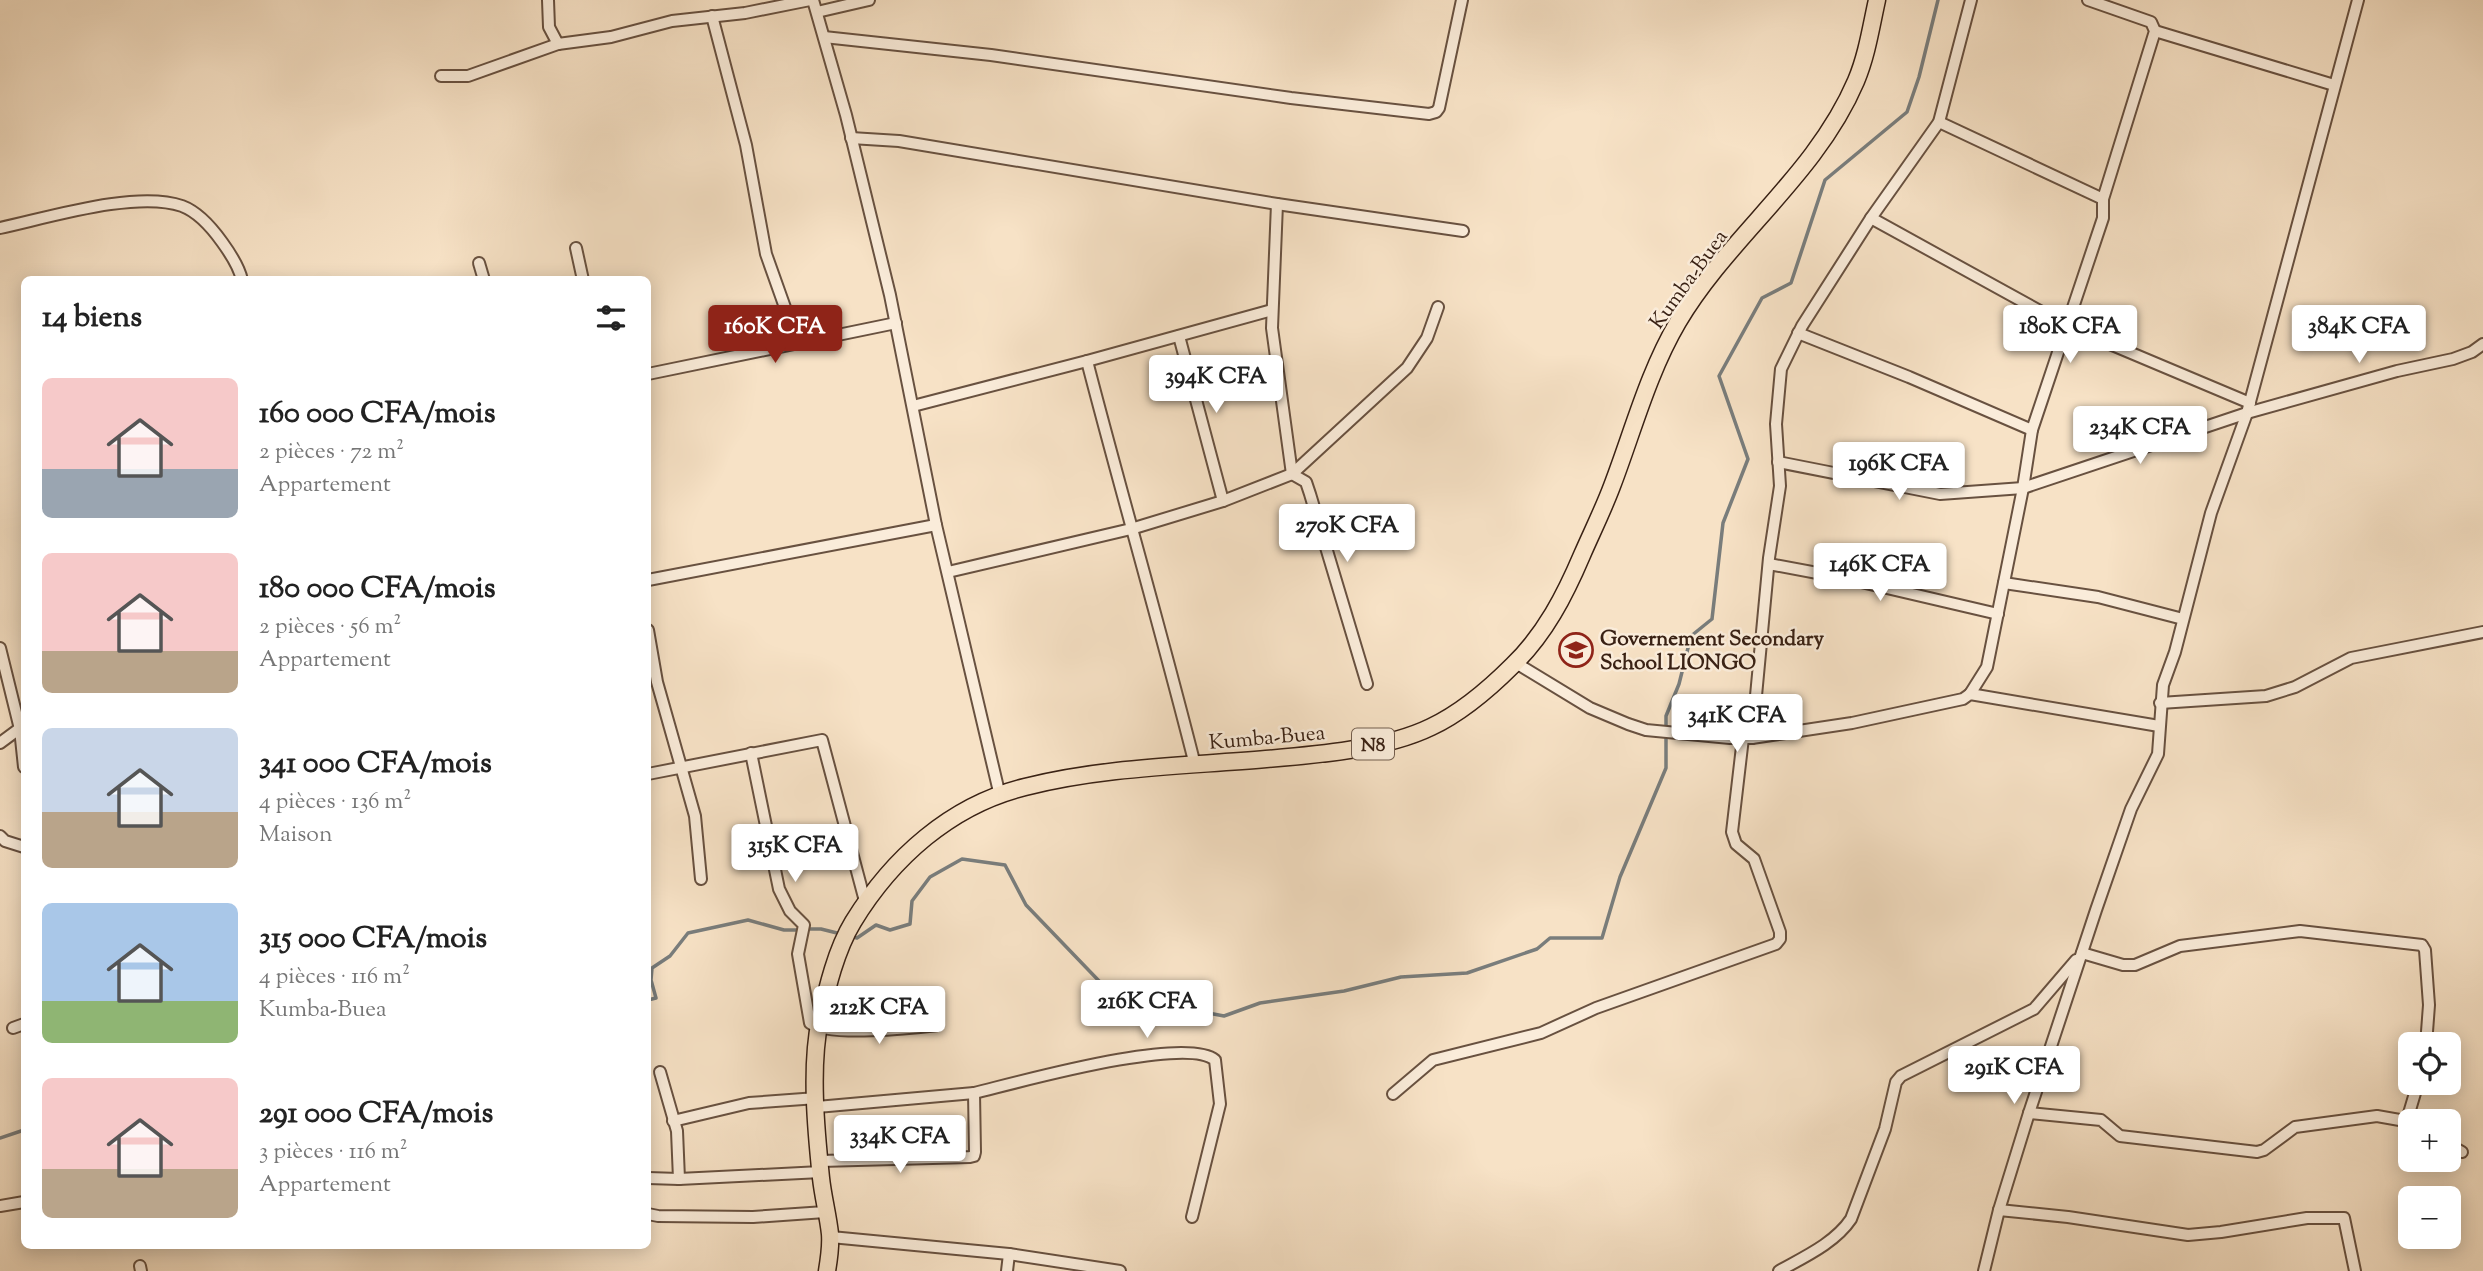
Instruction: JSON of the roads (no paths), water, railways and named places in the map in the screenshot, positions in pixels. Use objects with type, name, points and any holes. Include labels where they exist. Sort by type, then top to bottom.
[{"type":"highway","name":"Kumba-Buea","points":[[827,1271],[831,1237],[825,1212],[820,1166],[816,1062],[819,1027],[842,945],[853,923],[898,862],[934,830],[971,808],[1027,786],[1095,774],[1342,751],[1427,729],[1460,709],[1516,663],[1562,602],[1609,495],[1657,361],[1680,319],[1709,278],[1816,151],[1854,85],[1865,57],[1877,0]]},
{"type":"street","points":[[548,0],[550,27],[558,44]]},
{"type":"street","points":[[441,76],[468,76],[558,44],[611,37],[672,21],[745,13],[811,0],[817,12],[851,138],[896,323],[936,525],[1000,796]]},
{"type":"street","points":[[817,12],[869,0]]},
{"type":"street","points":[[824,37],[1003,57],[1292,98],[1429,114],[1439,108],[1462,0]]},
{"type":"street","points":[[1393,1094],[1433,1060],[1541,1033],[1605,1005],[1776,944],[1780,939],[1780,932],[1754,859],[1736,844],[1732,832],[1748,738],[1780,486],[1779,380],[1787,354],[1798,333],[1871,218],[1939,122],[1971,0]]},
{"type":"street","points":[[1516,663],[1590,708],[1646,730],[1748,738],[1852,723],[1962,699],[1970,694],[1987,667],[2032,430],[2103,218],[2103,199],[2154,31],[2151,22],[2088,0]]},
{"type":"street","points":[[1984,1271],[1999,1210],[2082,953],[2131,809],[2158,754],[2163,685],[2172,662],[2211,513],[2249,408],[2358,0]]},
{"type":"street","points":[[712,16],[744,134],[766,254],[798,344]]},
{"type":"street","points":[[2154,31],[2334,85]]},
{"type":"street","points":[[1939,122],[2103,199]]},
{"type":"street","points":[[851,138],[908,142],[1278,204],[1463,231]]},
{"type":"street","points":[[0,228],[119,203],[171,203],[185,207],[214,230],[240,276]]},
{"type":"street","points":[[1278,204],[1272,328],[1292,474]]},
{"type":"street","points":[[1871,218],[2067,326],[2249,408]]},
{"type":"street","points":[[576,248],[582,276]]},
{"type":"street","points":[[479,263],[483,276]]},
{"type":"street","points":[[948,572],[1131,529],[1223,501],[1292,474],[1407,368],[1427,338],[1438,307]]},
{"type":"street","points":[[913,406],[1272,310]]},
{"type":"street","points":[[651,373],[896,323]]},
{"type":"street","points":[[1798,333],[2032,430]]},
{"type":"street","points":[[1179,336],[1223,501]]},
{"type":"street","points":[[1778,462],[1940,494],[2022,488],[2249,408],[2454,359],[2483,344]]},
{"type":"street","points":[[1087,361],[1131,529],[1151,590],[1195,765]]},
{"type":"street","points":[[1292,474],[1306,482],[1367,684]]},
{"type":"street","points":[[651,579],[936,525]]},
{"type":"street","points":[[1769,564],[1844,578],[1998,614]]},
{"type":"street","points":[[2004,583],[2098,597],[2183,619]]},
{"type":"street","points":[[2160,703],[2266,696],[2295,687],[2359,656],[2483,632]]},
{"type":"street","points":[[651,647],[657,682],[695,816],[701,879]]},
{"type":"street","points":[[0,648],[21,723]]},
{"type":"street","points":[[1970,694],[2159,726]]},
{"type":"street","points":[[0,743],[21,728]]},
{"type":"street","points":[[651,773],[819,739],[824,741],[866,905]]},
{"type":"street","points":[[751,753],[779,889],[790,911],[804,925],[798,954],[810,1023],[819,1027],[896,1030],[938,1024]]},
{"type":"street","points":[[0,836],[5,841],[21,846]]},
{"type":"street","points":[[2082,953],[2123,965],[2135,965],[2180,946],[2300,931],[2422,945],[2425,950],[2429,1005],[2427,1032]]},
{"type":"street","points":[[1779,1271],[1815,1251],[1846,1227],[1885,1129],[1896,1082],[1901,1076],[2034,1009],[2082,953]]},
{"type":"street","points":[[13,1028],[21,1025]]},
{"type":"street","points":[[673,1121],[749,1103],[974,1093],[1129,1057],[1197,1053],[1209,1055],[1215,1060],[1220,1104],[1192,1217]]},
{"type":"street","points":[[660,1073],[677,1131],[680,1179]]},
{"type":"street","points":[[651,1178],[680,1179],[974,1156],[974,1093]]},
{"type":"street","points":[[2029,1113],[2101,1121],[2120,1136],[2257,1152],[2264,1150],[2295,1126],[2377,1116],[2398,1119]]},
{"type":"street","points":[[0,1206],[21,1202]]},
{"type":"street","points":[[1999,1210],[2068,1217],[2188,1235],[2221,1233],[2307,1218],[2344,1218],[2355,1271]]},
{"type":"street","points":[[651,1215],[753,1217],[825,1212]]},
{"type":"street","points":[[831,1237],[1009,1254],[1121,1271]]},
{"type":"street","points":[[1007,1271],[1009,1254]]},
{"type":"waterway","points":[[851,936],[857,938],[876,925],[890,930],[910,924],[912,901],[930,877],[962,859],[1005,865],[1026,905],[1100,982],[1143,993],[1160,990],[1182,1008],[1224,1016],[1260,1003],[1344,991],[1401,977],[1467,973],[1537,949],[1550,938],[1602,938],[1620,877],[1666,768],[1666,716],[1679,684],[1691,636],[1712,619],[1723,523],[1748,459],[1719,376],[1762,298],[1791,283],[1825,180],[1907,112],[1919,77],[1938,0]]},
{"type":"waterway","points":[[651,980],[652,968],[670,956],[688,933],[748,920],[784,930],[799,930]]},
{"type":"waterway","points":[[807,929],[841,934]]},
{"type":"waterway","points":[[651,980],[656,998],[651,999]]},
{"type":"waterway","points":[[0,1138],[21,1131]]},
{"type":"place","name":"Governement Secondary School LIONGO","points":[[1576,650]]}]
